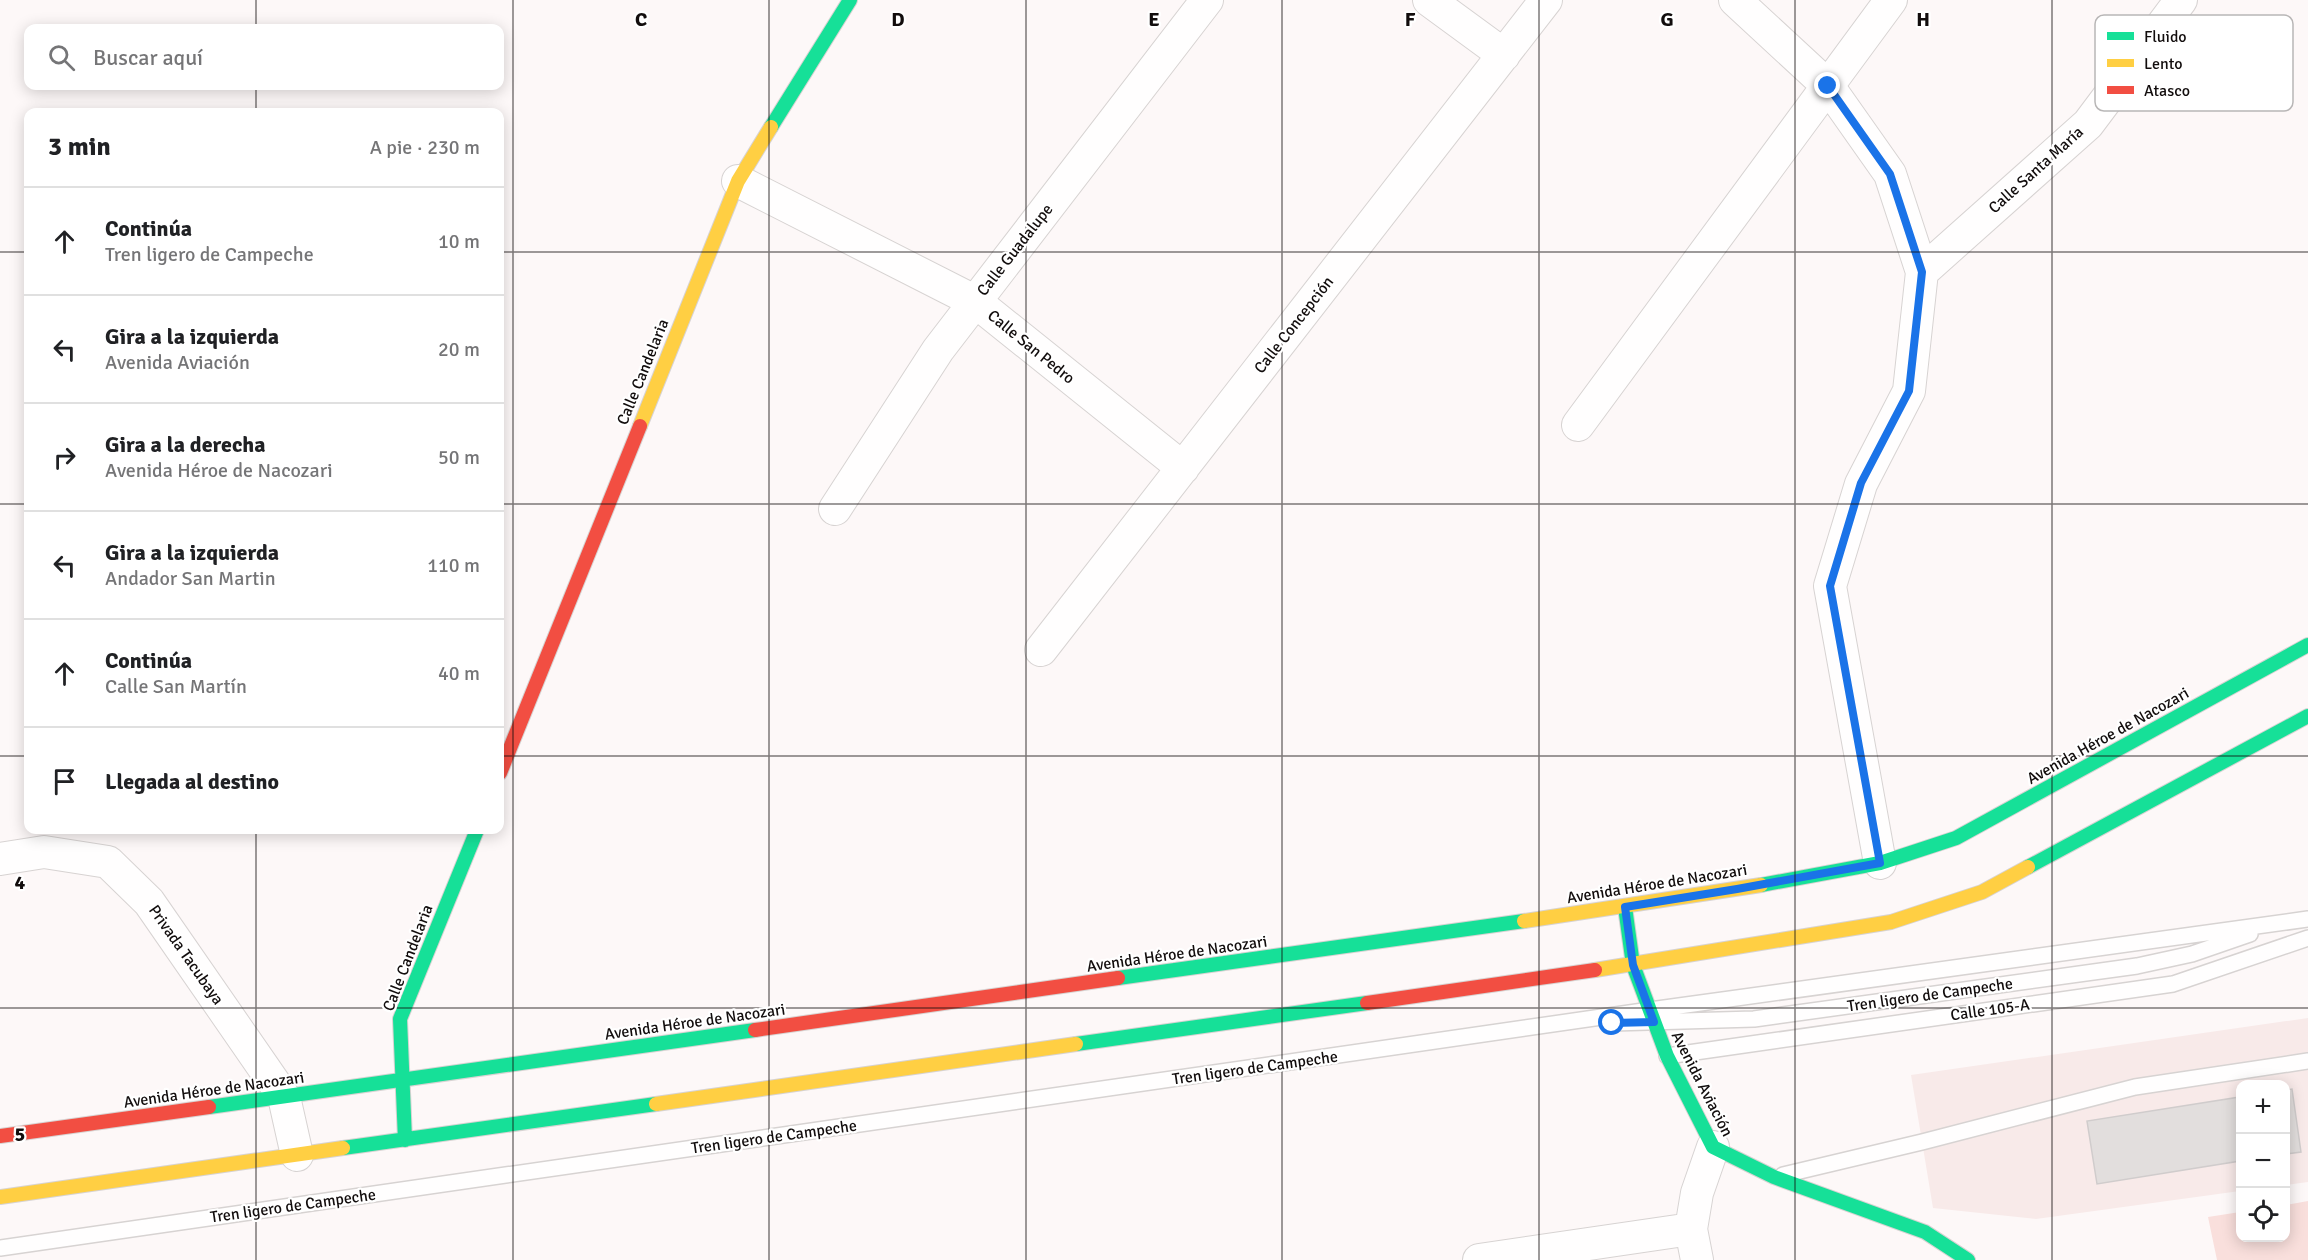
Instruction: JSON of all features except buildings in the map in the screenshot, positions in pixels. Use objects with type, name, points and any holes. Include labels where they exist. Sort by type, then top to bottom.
[{"type":"main road","name":"Calle Candelaria","points":[[504,763],[738,181],[850,0]]},
{"type":"main road","name":"Avenida Héroe de Nacozari","points":[[0,1136],[1625,907],[1880,863],[1956,838],[2308,645]]},
{"type":"main road","points":[[0,1197],[1633,965],[1891,922],[1982,892],[2308,716]]},
{"type":"main road","name":"Calle Candelaria","points":[[405,1140],[400,1019],[475,834]]},
{"type":"main road","name":"Avenida Aviación","points":[[1625,907],[1633,965],[1667,1056],[1713,1147],[1774,1177],[1925,1232],[1968,1260]]},
{"type":"street","name":"Calle Guadalupe","points":[[835,509],[938,350],[1208,0]]},
{"type":"street","points":[[1429,0],[1504,55]]},
{"type":"street","name":"Calle Concepción","points":[[1041,650],[1546,0]]},
{"type":"street","points":[[1735,0],[1828,86],[1890,174],[1922,272],[1909,391],[1861,483],[1830,586],[1880,863]]},
{"type":"street","points":[[1578,425],[1891,0]]},
{"type":"street","name":"Calle Santa María","points":[[2170,15],[2181,0]]},
{"type":"street","name":"Calle Santa María","points":[[1922,272],[2088,124],[2098,111]]},
{"type":"street","name":"Calle San Pedro","points":[[738,181],[975,302],[1183,468]]},
{"type":"street","name":"Privada Tacubaya","points":[[0,859],[44,852],[108,862],[149,902],[284,1097],[297,1155]]},
{"type":"street","points":[[1696,1260],[1691,1229],[1697,1193],[1713,1147]]},
{"type":"street","points":[[1479,1260],[1691,1229]]},
{"type":"lane","name":"Tren ligero de Campeche","points":[[1652,1016],[1754,1019],[2137,966],[2192,954],[2247,934],[2306,919]]},
{"type":"lane","name":"Tren ligero de Campeche","points":[[0,1248],[1547,1024],[1652,1016],[2306,919]]},
{"type":"lane","name":"Calle 105-A","points":[[1667,1056],[2174,984],[2308,938]]},
{"type":"lane","points":[[1774,1177],[1923,1142],[2135,1087],[2308,1061]]},
{"type":"shaded area","points":[[2308,1018],[2308,1182],[2290,1184],[2290,1080],[2236,1080],[2236,1192],[2036,1219],[1933,1208],[1911,1075]]},
{"type":"shaded area","points":[[2308,1201],[2308,1260],[2217,1260],[2208,1217],[2236,1213],[2236,1242],[2290,1242],[2290,1204]]},
{"type":"traffic: fast","points":[[771,127],[850,0]]},
{"type":"traffic: fast","points":[[1761,885],[1880,863],[1956,838],[2308,645]]},
{"type":"traffic: fast","points":[[2028,867],[2308,716]]},
{"type":"traffic: fast","points":[[405,1140],[400,1019],[475,834]]},
{"type":"traffic: fast","points":[[1625,907],[1633,965],[1667,1056],[1713,1147],[1774,1177],[1925,1232],[1968,1260]]},
{"type":"traffic: fast","points":[[1118,978],[1524,921]]},
{"type":"traffic: fast","points":[[1076,1044],[1367,1003]]},
{"type":"traffic: fast","points":[[209,1107],[755,1030]]},
{"type":"traffic: fast","points":[[343,1148],[656,1104]]},
{"type":"traffic: slow","points":[[640,426],[738,181],[771,127]]},
{"type":"traffic: slow","points":[[1595,970],[1891,922],[1982,892],[2028,867]]},
{"type":"traffic: slow","points":[[1524,921],[1761,885]]},
{"type":"traffic: slow","points":[[656,1104],[1076,1044]]},
{"type":"traffic: slow","points":[[0,1197],[343,1148]]},
{"type":"traffic: jam","points":[[504,763],[640,426]]},
{"type":"traffic: jam","points":[[1367,1003],[1595,970]]},
{"type":"traffic: jam","points":[[755,1030],[1118,978]]},
{"type":"traffic: jam","points":[[0,1136],[209,1107]]},
{"type":"route","points":[[1612,1023],[1654,1022],[1633,965],[1625,907],[1880,863],[1830,586],[1861,483],[1909,391],[1922,272],[1890,174],[1828,86]]}]
